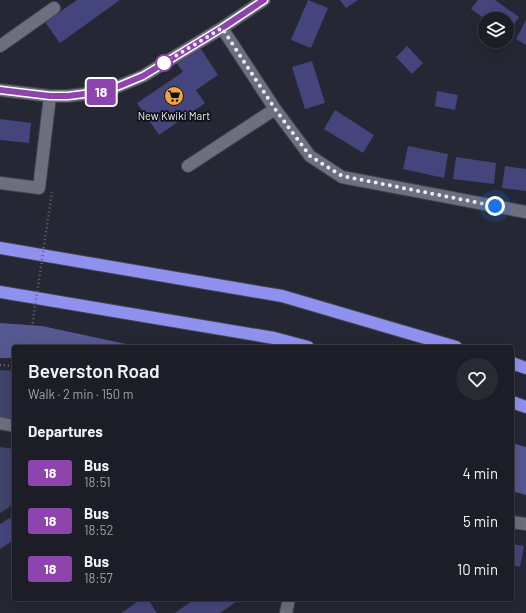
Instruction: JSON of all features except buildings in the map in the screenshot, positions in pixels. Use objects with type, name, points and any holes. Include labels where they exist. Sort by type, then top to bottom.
[{"type":"highway","points":[[0,248],[282,296],[449,345]]},
{"type":"highway","points":[[0,292],[274,338],[300,345]]},
{"type":"highway","points":[[514,365],[526,368]]},
{"type":"highway","points":[[514,403],[526,407]]},
{"type":"street","points":[[0,90],[50,96],[68,96],[107,91],[143,76],[222,28],[264,0]]},
{"type":"street","points":[[0,46],[54,8]]},
{"type":"street","points":[[222,28],[275,109],[310,156],[342,176],[526,212]]},
{"type":"street","points":[[0,183],[39,188],[50,96]]},
{"type":"street","points":[[188,166],[275,109]]},
{"type":"street","points":[[0,423],[12,426]]},
{"type":"street","points":[[514,522],[526,524]]},
{"type":"street","points":[[286,613],[289,601]]},
{"type":"path","points":[[29,345],[52,192]]},
{"type":"path","points":[[0,365],[12,366]]},
{"type":"shaded area","points":[[0,323],[42,326],[131,345],[12,345],[12,358],[0,358]]},
{"type":"shaded area","points":[[0,370],[12,371],[12,420],[0,417]]},
{"type":"shaded area","points":[[514,444],[526,447],[526,495],[514,492]]},
{"type":"shaded area","points":[[0,447],[12,449],[12,505],[0,513]]},
{"type":"bus line","name":"18","points":[[0,90],[50,96],[68,96],[107,91],[143,76],[222,28],[264,0]]},
{"type":"place","name":"New Kwiki Mart","points":[[174,96]]},
{"type":"route","points":[[164,63],[222,28],[275,109],[310,156],[342,176],[495,206]]}]
